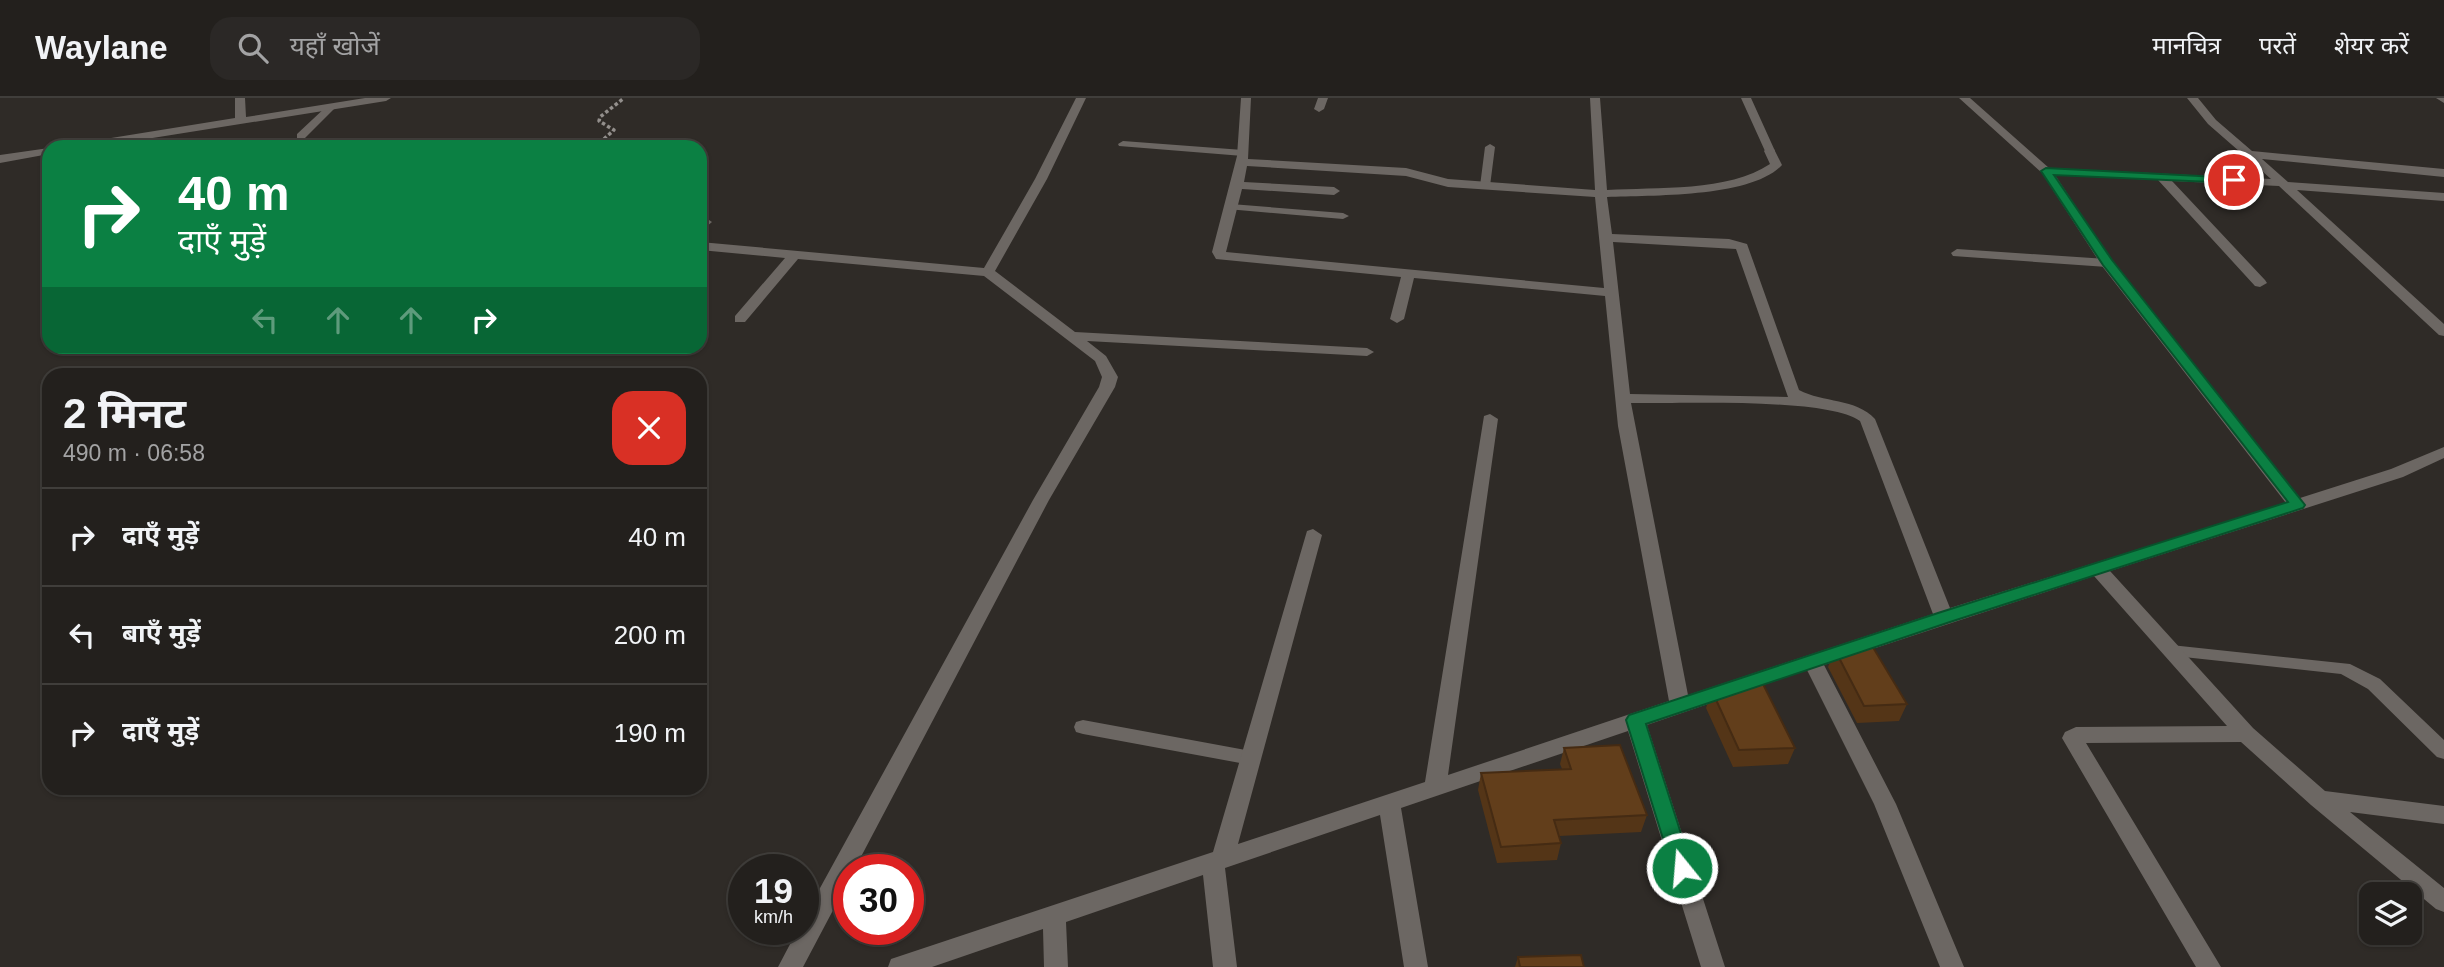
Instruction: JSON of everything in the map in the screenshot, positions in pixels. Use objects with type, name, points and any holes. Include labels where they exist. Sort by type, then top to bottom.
[{"type":"street","points":[[240,98],[241,121]]},
{"type":"street","points":[[119,140],[386,98]]},
{"type":"street","points":[[988,272],[1041,178],[1081,98]]},
{"type":"street","points":[[1247,98],[1248,121],[1237,185],[1219,252],[1221,256],[1613,293]]},
{"type":"street","points":[[1595,98],[1601,194],[1626,426],[1680,705]]},
{"type":"street","points":[[1964,98],[2046,171],[2108,263],[2298,505]]},
{"type":"street","points":[[2187,98],[2192,98],[2212,122],[2284,184],[2444,332]]},
{"type":"street","points":[[1242,157],[1406,172],[1442,182],[1601,194],[1715,187],[1759,177],[1776,165],[1770,151]]},
{"type":"street","points":[[0,159],[42,152]]},
{"type":"street","points":[[2249,154],[2444,173]]},
{"type":"street","points":[[2046,171],[2160,175],[2444,197]]},
{"type":"street","points":[[2160,175],[2260,283]]},
{"type":"street","points":[[1237,185],[1334,191]]},
{"type":"street","points":[[1607,238],[1729,243],[1742,247],[1788,385],[1792,393],[1810,402]]},
{"type":"street","points":[[707,247],[988,272],[1071,336],[1107,367],[1110,377],[1107,387],[1041,500],[790,967]]},
{"type":"street","points":[[740,318],[794,255]]},
{"type":"street","points":[[1397,319],[1408,274]]},
{"type":"street","points":[[1071,336],[1367,352]]},
{"type":"street","points":[[1624,398],[1810,402],[1860,413],[1867,419],[1944,617]]},
{"type":"street","points":[[1434,788],[1490,419]]},
{"type":"street","points":[[900,967],[1944,617],[2397,473],[2444,452]]},
{"type":"street","points":[[1225,967],[1218,860],[1251,758],[1313,535]]},
{"type":"street","points":[[2097,568],[2246,734],[2319,799],[2444,902]]},
{"type":"street","points":[[1812,661],[1885,804],[1952,967]]},
{"type":"street","points":[[1635,720],[1713,967]]},
{"type":"street","points":[[2209,967],[2072,738],[2076,735],[2246,734]]},
{"type":"street","points":[[2319,799],[2444,815]]},
{"type":"street","points":[[1389,803],[1416,967]]},
{"type":"street","points":[[1054,915],[1056,967]]},
{"type":"lane","points":[[1746,98],[1770,151]]},
{"type":"lane","points":[[301,136],[331,107]]},
{"type":"lane","points":[[1123,144],[1242,157]]},
{"type":"lane","points":[[1485,186],[1490,148]]},
{"type":"lane","points":[[1231,207],[1343,216]]},
{"type":"lane","points":[[1956,253],[2108,263]]},
{"type":"lane","points":[[2171,651],[2344,668],[2374,684],[2444,752]]},
{"type":"lane","points":[[1083,727],[1251,758]]},
{"type":"path","points":[[603,140],[614,130],[599,121],[600,117],[624,98]]},
{"type":"building","points":[[1871,644],[1907,704],[1864,706],[1835,650],[1849,645]]},
{"type":"building","points":[[1763,684],[1795,748],[1739,750],[1712,691],[1728,685]]},
{"type":"building","points":[[1620,745],[1647,815],[1554,820],[1561,843],[1501,847],[1481,773],[1571,769],[1564,748]]},
{"type":"building","points":[[1581,955],[1584,967],[1520,967],[1518,957]]},
{"type":"route","points":[[1682,868],[1635,720],[1944,617],[2298,505],[2108,263],[2046,171],[2234,180]]}]
